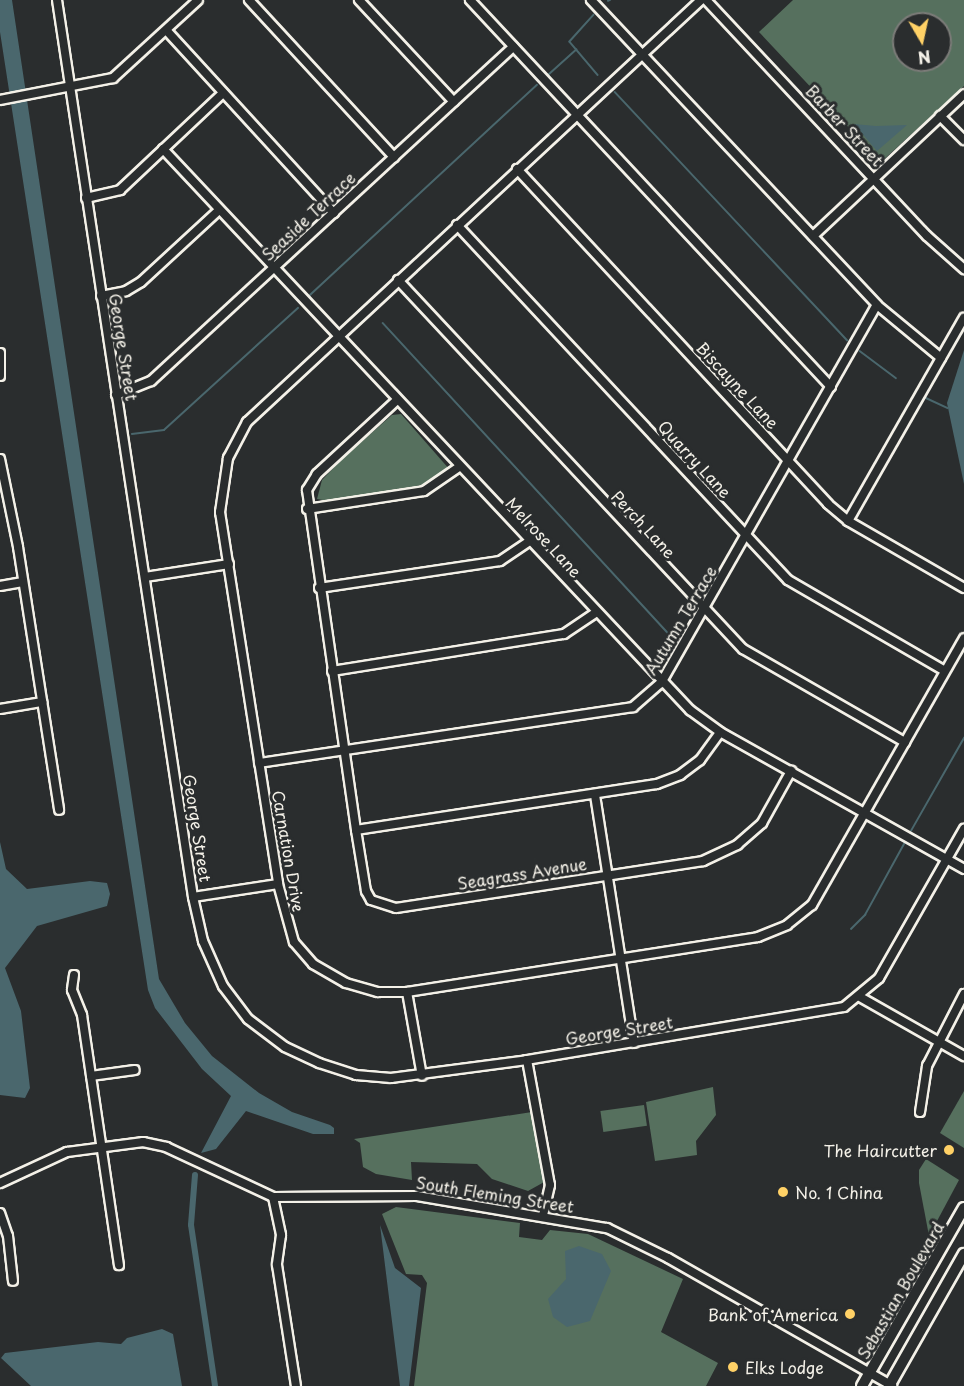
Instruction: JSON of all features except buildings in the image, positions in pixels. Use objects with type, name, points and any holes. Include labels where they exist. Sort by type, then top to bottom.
[{"type":"main road","name":"Sebastian Boulevard","points":[[862,1386],[964,1208]]},
{"type":"main road","points":[[891,1386],[964,1254]]},
{"type":"street","name":"George Street","points":[[57,0],[193,897],[203,942],[223,986],[257,1026],[285,1047],[319,1064],[356,1075],[422,1076],[527,1060],[818,1014],[844,1007],[860,997]]},
{"type":"street","points":[[4,100],[69,89],[113,78],[167,31],[198,0]]},
{"type":"street","points":[[249,0],[394,157]]},
{"type":"street","points":[[359,0],[454,102]]},
{"type":"street","points":[[470,0],[831,387]]},
{"type":"street","points":[[591,0],[877,305],[942,358]]},
{"type":"street","name":"Carnation Drive","points":[[701,0],[398,280],[248,423],[228,458],[220,512],[278,884],[294,942],[313,964],[346,983],[378,992],[407,992],[758,937],[787,925],[812,905],[964,638]]},
{"type":"street","name":"Barber Street","points":[[706,0],[939,248],[964,269]]},
{"type":"street","points":[[167,31],[334,213]]},
{"type":"street","name":"Seaside Terrace","points":[[116,395],[151,381],[513,47]]},
{"type":"street","points":[[86,198],[120,190],[223,93]]},
{"type":"street","points":[[813,236],[873,177],[964,94]]},
{"type":"street","points":[[940,116],[964,140]]},
{"type":"street","name":"Melrose Lane","points":[[163,149],[396,401],[662,683],[720,732],[964,869]]},
{"type":"street","name":"Biscayne Lane","points":[[517,170],[789,462],[848,521],[964,588]]},
{"type":"street","points":[[101,296],[126,291],[141,282],[219,210]]},
{"type":"street","name":"Quarry Lane","points":[[457,225],[746,536],[803,590],[945,671]]},
{"type":"street","name":"Perch Lane","points":[[398,280],[743,650],[905,742]]},
{"type":"street","name":"Autumn Terrace","points":[[259,763],[633,707],[662,683],[877,305]]},
{"type":"street","points":[[848,521],[964,318]]},
{"type":"street","points":[[0,352],[0,376]]},
{"type":"street","points":[[396,401],[317,474],[307,490],[307,509],[424,491],[459,467]]},
{"type":"street","points":[[0,459],[23,582],[59,810]]},
{"type":"street","name":"Seagrass Avenue","points":[[307,509],[366,891],[381,906],[396,908],[704,861],[737,845],[762,823],[791,771]]},
{"type":"street","points":[[319,588],[500,561],[528,542]]},
{"type":"street","points":[[145,577],[229,564]]},
{"type":"street","points":[[0,586],[23,582]]},
{"type":"street","points":[[332,671],[564,634],[595,613]]},
{"type":"street","points":[[0,708],[42,702]]},
{"type":"street","points":[[356,830],[657,784],[680,775],[700,760],[720,732]]},
{"type":"street","points":[[595,795],[634,1043]]},
{"type":"street","points":[[964,829],[879,978],[860,997],[964,1056]]},
{"type":"street","points":[[193,897],[278,884]]},
{"type":"street","points":[[74,975],[72,990],[82,1015],[120,1265]]},
{"type":"street","points":[[407,992],[422,1076]]},
{"type":"street","points":[[920,1112],[927,1066],[938,1040],[964,994]]},
{"type":"street","points":[[527,1060],[550,1185],[543,1216]]},
{"type":"street","points":[[91,1076],[135,1070]]},
{"type":"street","name":"South Fleming Street","points":[[0,1183],[46,1159],[101,1146],[143,1142],[166,1147],[273,1197],[417,1196],[607,1228],[636,1240],[891,1386]]},
{"type":"street","points":[[273,1197],[281,1235],[277,1265],[296,1386]]},
{"type":"street","points":[[0,1213],[8,1236],[14,1281]]},
{"type":"green space","points":[[793,0],[964,0],[964,86],[881,162],[759,32]]},
{"type":"green space","points":[[401,414],[450,470],[428,484],[329,501],[317,499],[322,480],[343,458],[392,415]]},
{"type":"green space","points":[[713,1087],[716,1115],[696,1141],[697,1155],[655,1161],[646,1102]]},
{"type":"green space","points":[[964,1091],[964,1148],[940,1133]]},
{"type":"green space","points":[[644,1105],[647,1126],[603,1132],[600,1111]]},
{"type":"green space","points":[[532,1112],[546,1181],[528,1191],[492,1179],[477,1164],[411,1162],[412,1180],[376,1174],[363,1167],[360,1143],[354,1139]]},
{"type":"green space","points":[[926,1159],[959,1180],[929,1236],[919,1183],[919,1170]]},
{"type":"green space","points":[[396,1207],[520,1223],[519,1237],[542,1240],[550,1230],[588,1234],[683,1279],[661,1332],[718,1363],[706,1386],[414,1386],[427,1283],[422,1275],[406,1274],[382,1214]]},
{"type":"water","points":[[0,0],[12,0],[159,979],[185,1023],[212,1056],[259,1093],[292,1112],[330,1125],[334,1128],[334,1134],[313,1134],[246,1111],[216,1149],[201,1153],[231,1096],[202,1069],[155,1008],[148,990],[0,32]]},
{"type":"water","points":[[854,124],[876,126],[907,125],[877,151]]},
{"type":"water","points":[[964,350],[964,484],[947,403]]},
{"type":"water","points":[[0,842],[6,869],[27,889],[90,881],[107,883],[110,894],[107,906],[37,926],[5,968],[21,1011],[30,1088],[25,1098],[0,1095]]},
{"type":"water","points":[[380,1225],[395,1268],[421,1288],[409,1386],[400,1386]]},
{"type":"water","points":[[579,1246],[602,1254],[611,1271],[590,1321],[567,1327],[553,1317],[548,1299],[566,1279],[565,1251]]},
{"type":"water","points":[[162,1329],[173,1334],[182,1386],[31,1386],[1,1358],[5,1353],[98,1342],[121,1344],[127,1338]]},
{"type":"waterway","points":[[594,15],[570,42],[598,75]]},
{"type":"waterway","points":[[548,75],[576,50]]},
{"type":"waterway","points":[[310,295],[537,85]]},
{"type":"waterway","points":[[615,92],[847,340]]},
{"type":"waterway","points":[[132,434],[164,430],[298,308]]},
{"type":"waterway","points":[[383,323],[675,641]]},
{"type":"waterway","points":[[860,351],[896,378]]},
{"type":"waterway","points":[[924,397],[948,408]]},
{"type":"waterway","points":[[911,831],[964,738]]},
{"type":"waterway","points":[[851,929],[865,915],[904,844]]},
{"type":"waterway","points":[[195,1175],[191,1225],[215,1386]]},
{"type":"place","name":"The Haircutter","points":[[949,1150]]},
{"type":"place","name":"No. 1 China","points":[[783,1192]]},
{"type":"place","name":"Bank of America","points":[[850,1314]]},
{"type":"place","name":"Elks Lodge","points":[[733,1367]]}]
